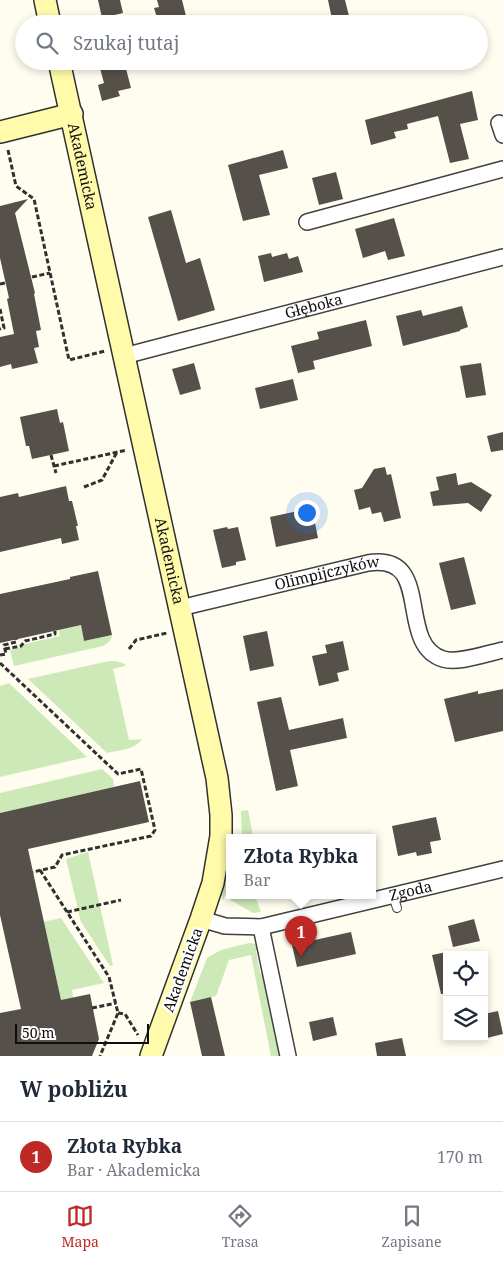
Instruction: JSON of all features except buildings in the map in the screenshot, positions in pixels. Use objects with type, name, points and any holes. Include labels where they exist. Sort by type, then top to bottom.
[{"type":"street","points":[[45,0],[48,15]]},
{"type":"street","name":"Akademicka","points":[[61,70],[72,114],[115,354],[180,608],[217,778],[221,815],[219,856],[213,883],[202,920],[151,1056]]},
{"type":"street","points":[[4,140],[72,114]]},
{"type":"street","points":[[307,222],[503,169]]},
{"type":"street","name":"Głęboka","points":[[115,354],[503,257]]},
{"type":"street","name":"Olimpijczyków","points":[[180,608],[368,562],[386,561],[405,574],[420,635],[426,648],[435,655],[444,659],[454,660],[503,650]]},
{"type":"street","name":"Zgoda","points":[[202,920],[225,926],[261,927],[395,902],[503,869]]},
{"type":"street","points":[[261,927],[288,1056]]},
{"type":"path","points":[[4,140],[16,186],[34,199],[70,360],[115,354]]},
{"type":"path","points":[[32,277],[50,273]]},
{"type":"path","points":[[0,284],[5,282]]},
{"type":"path","points":[[0,309],[4,328],[0,329]]},
{"type":"path","points":[[54,466],[128,450]]},
{"type":"path","points":[[84,487],[102,480],[118,452]]},
{"type":"path","points":[[51,455],[56,473]]},
{"type":"path","points":[[5,649],[21,646],[25,641],[55,634],[55,631]]},
{"type":"path","points":[[129,649],[136,640],[168,633]]},
{"type":"path","points":[[0,655],[6,654],[4,645],[16,642],[16,639]]},
{"type":"path","points":[[0,663],[118,774],[141,768],[155,830],[151,836],[62,855],[55,867],[33,872]]},
{"type":"path","points":[[40,870],[109,977],[118,1013],[100,1056]]},
{"type":"path","points":[[67,912],[121,900]]},
{"type":"path","points":[[92,1008],[116,1002]]},
{"type":"path","points":[[118,1013],[125,1014],[140,1038]]},
{"type":"green space","points":[[81,625],[84,641],[112,635],[111,639],[103,646],[14,666],[10,650],[22,647],[25,644],[60,636],[59,630]]},
{"type":"green space","points":[[109,661],[125,664],[125,666],[113,669],[129,740],[142,739],[131,747],[107,753],[28,679]]},
{"type":"green space","points":[[9,683],[87,757],[0,777],[0,686]]},
{"type":"green space","points":[[102,769],[113,779],[114,787],[0,813],[0,793]]},
{"type":"green space","points":[[248,810],[253,834],[242,834],[241,811]]},
{"type":"green space","points":[[88,852],[113,965],[110,966],[81,922],[66,859]]},
{"type":"green space","points":[[226,866],[226,892],[223,901],[220,891]]},
{"type":"green space","points":[[229,899],[256,899],[261,912],[253,913]]},
{"type":"green space","points":[[61,918],[104,983],[72,990],[73,998],[61,1001],[43,922]]},
{"type":"green space","points":[[249,943],[260,944],[256,951],[260,973],[268,978],[283,1056],[271,1056],[251,955],[229,960],[216,996],[190,1002],[207,958],[221,950]]},
{"type":"place","name":"Złota Rybka","points":[[301,957]]}]
